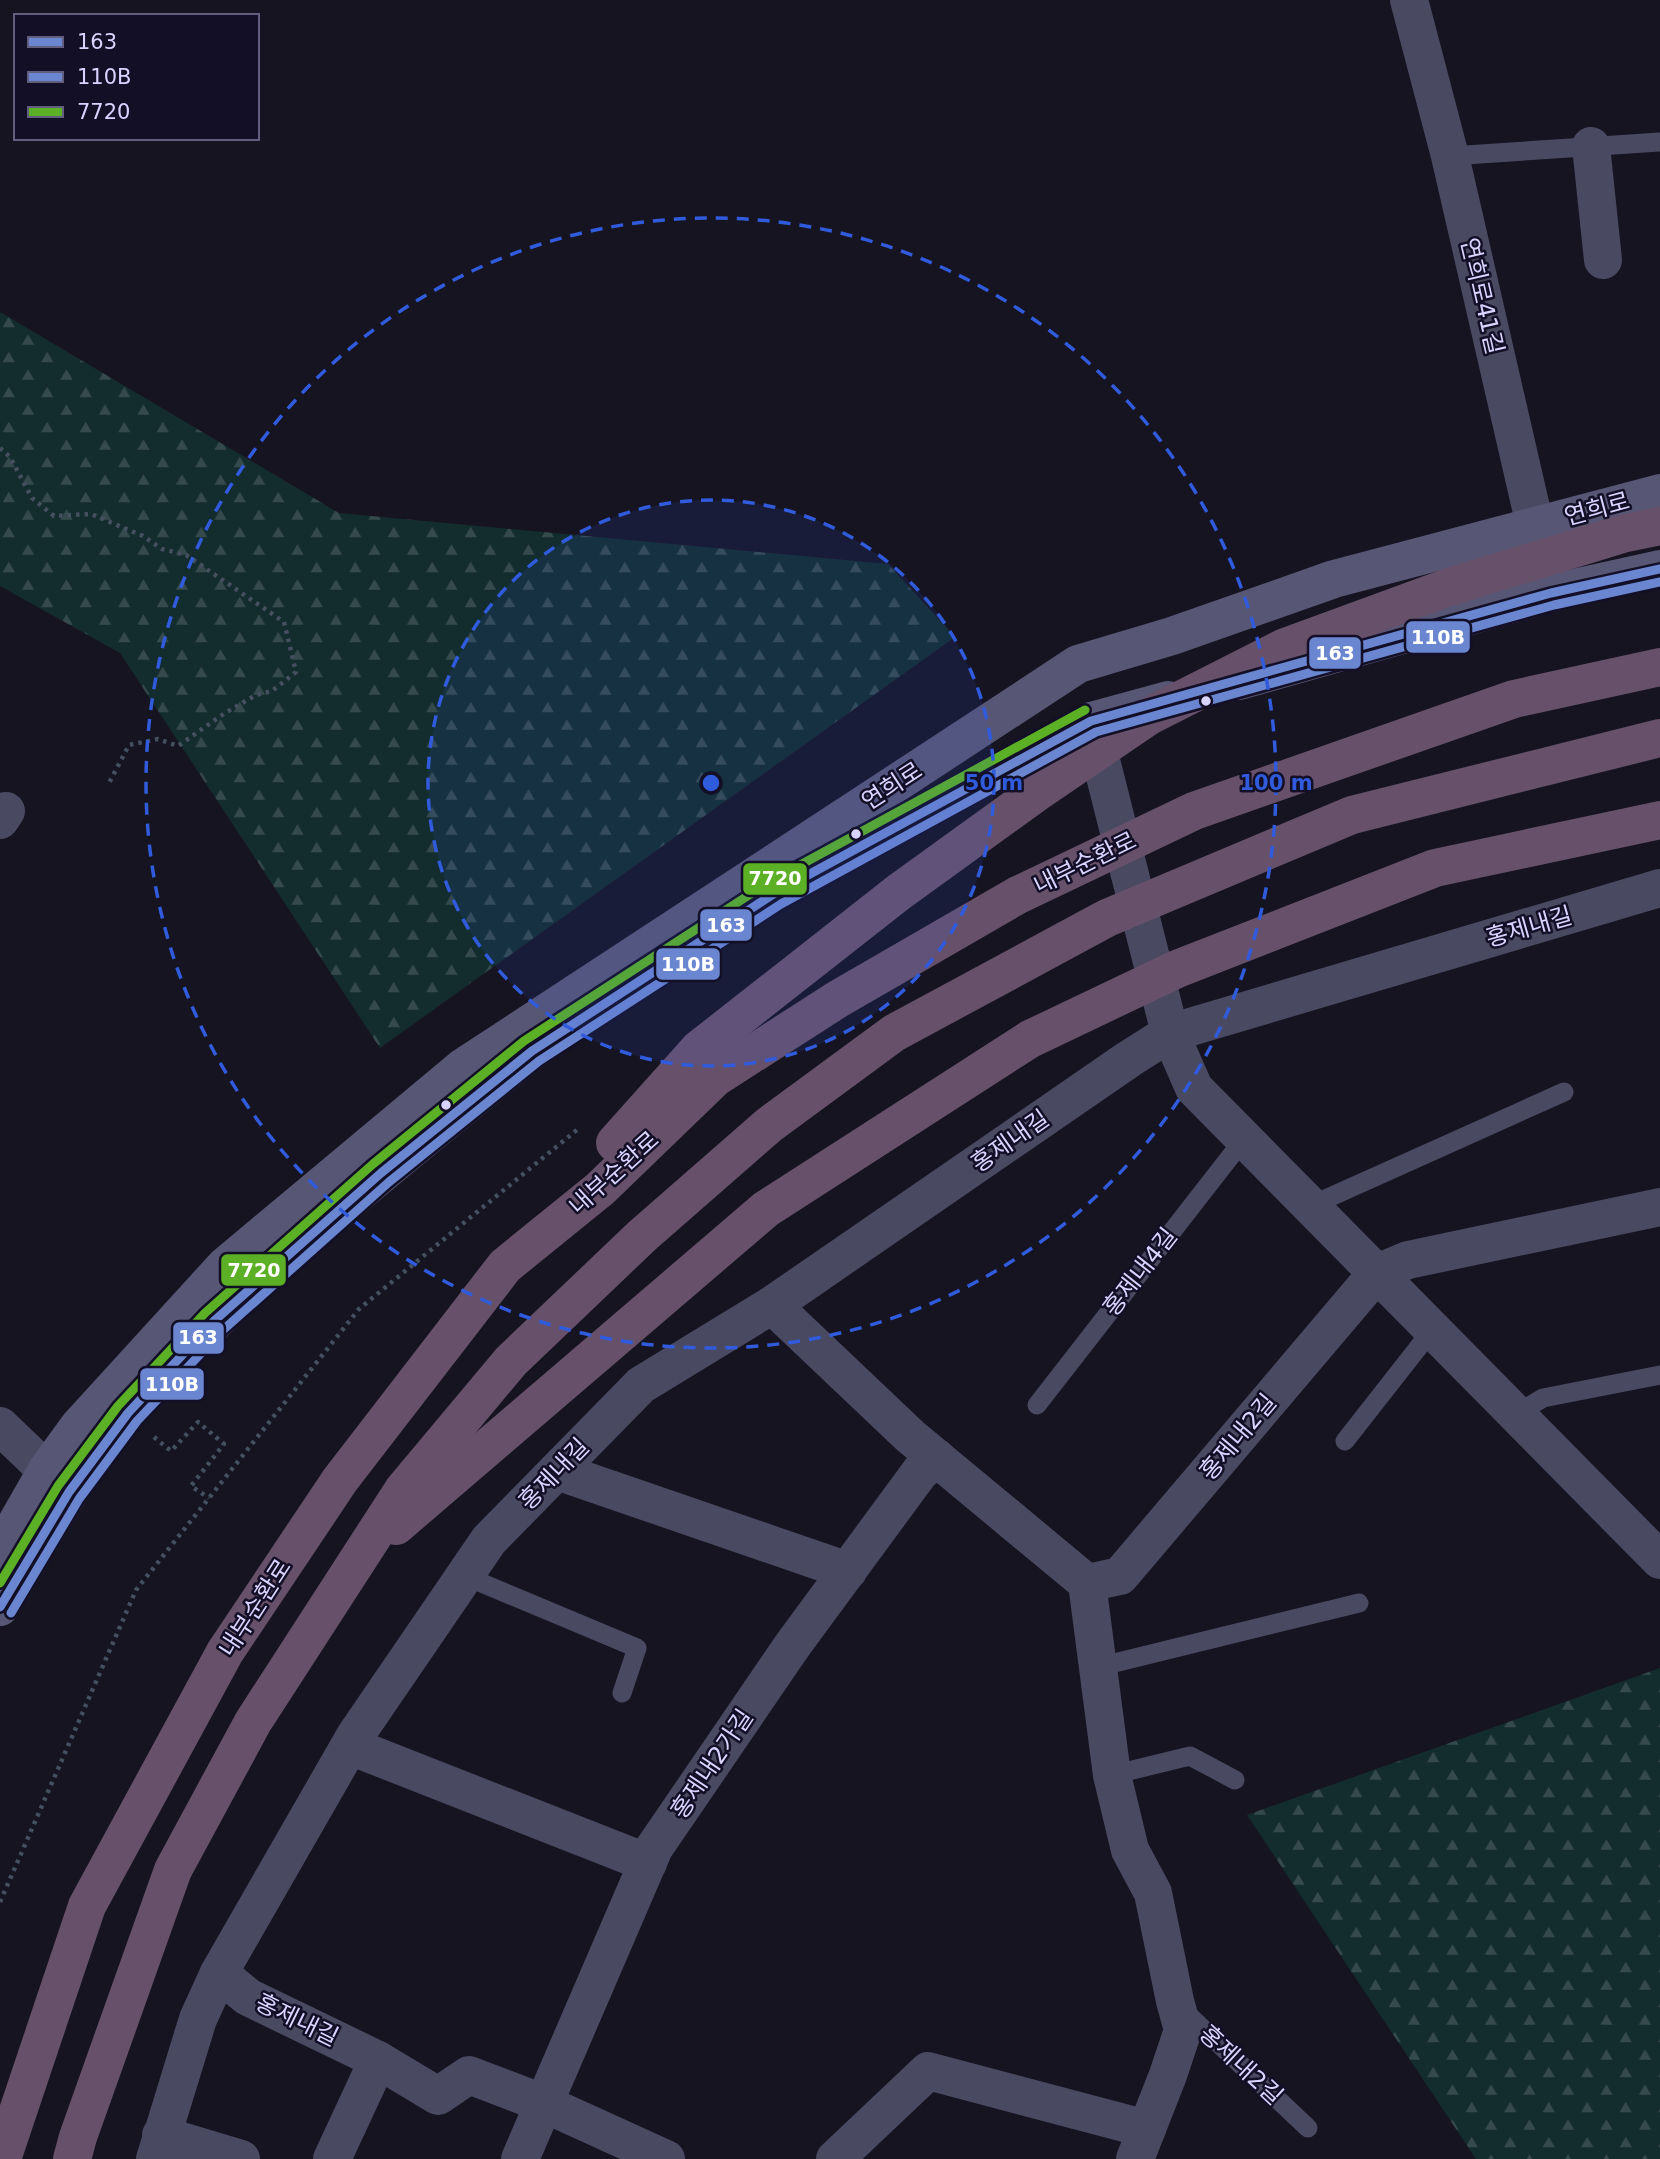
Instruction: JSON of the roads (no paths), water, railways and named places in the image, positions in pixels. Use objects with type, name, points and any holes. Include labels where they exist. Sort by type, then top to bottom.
[{"type":"highway","points":[[505,1266],[699,1049],[899,892],[1035,793],[1149,716],[1285,647],[1446,588],[1622,534],[1660,526]]},
{"type":"highway","name":"내부순환로","points":[[2,2159],[87,1906],[225,1652],[340,1480],[505,1266],[600,1189],[715,1079],[838,999],[1018,895],[1194,811],[1514,699],[1660,667]]},
{"type":"highway","points":[[72,2159],[173,1870],[253,1722],[403,1490],[511,1361],[642,1236],[769,1125],[894,1033],[1107,918],[1352,815],[1660,738]]},
{"type":"highway","points":[[359,1558],[766,1209],[1030,1039],[1177,969],[1434,868],[1660,820]]},
{"type":"main road","name":"연희로","points":[[0,1607],[58,1481],[79,1426],[225,1266],[462,1068],[1078,664],[1172,636],[1334,579],[1660,492]]},
{"type":"main road","name":"연희로","points":[[0,1552],[58,1481],[225,1312],[381,1173],[532,1051],[775,893],[1091,721],[1551,593],[1660,569]]},
{"type":"street","name":"연희로41길","points":[[1409,0],[1450,156],[1551,593]]},
{"type":"street","points":[[1591,146],[1603,260]]},
{"type":"street","points":[[1091,721],[1170,1033],[1194,1088],[1660,1560]]},
{"type":"street","name":"홍제내길","points":[[241,2159],[158,2147],[198,2019],[219,1973],[350,1746],[489,1540],[641,1385],[772,1305],[1170,1033],[1660,888]]},
{"type":"street","points":[[1377,1273],[1408,1260],[1660,1208]]},
{"type":"street","name":"홍제내2길","points":[[1141,2144],[1183,2030],[1153,1893],[1130,1850],[1112,1775],[1087,1583],[1120,1576],[1377,1273]]},
{"type":"street","points":[[772,1305],[910,1436],[1087,1583]]},
{"type":"street","points":[[0,1426],[58,1481]]},
{"type":"street","name":"홍제내2가길","points":[[520,2159],[654,1848],[785,1657],[920,1472],[937,1458]]},
{"type":"street","points":[[557,1471],[848,1571]]},
{"type":"street","points":[[350,1746],[648,1863]]},
{"type":"street","name":"홍제내길","points":[[219,1973],[247,1997],[379,2060],[438,2096],[469,2075],[545,2104]]},
{"type":"street","points":[[332,2159],[379,2060]]},
{"type":"street","points":[[835,2159],[928,2071],[1141,2144]]},
{"type":"street","points":[[545,2104],[666,2159]]},
{"type":"lane","points":[[1450,156],[1660,142]]},
{"type":"lane","points":[[1310,1206],[1564,1092]]},
{"type":"lane","name":"홍제내4길","points":[[1037,1405],[1244,1139]]},
{"type":"lane","points":[[1345,1441],[1432,1330]]},
{"type":"lane","points":[[1516,1414],[1543,1398],[1660,1375]]},
{"type":"lane","points":[[465,1576],[637,1648],[622,1693]]},
{"type":"lane","points":[[1098,1667],[1359,1603]]},
{"type":"lane","points":[[1112,1775],[1190,1756],[1235,1780]]},
{"type":"lane","name":"홍제내2길","points":[[1175,2001],[1308,2128]]}]
